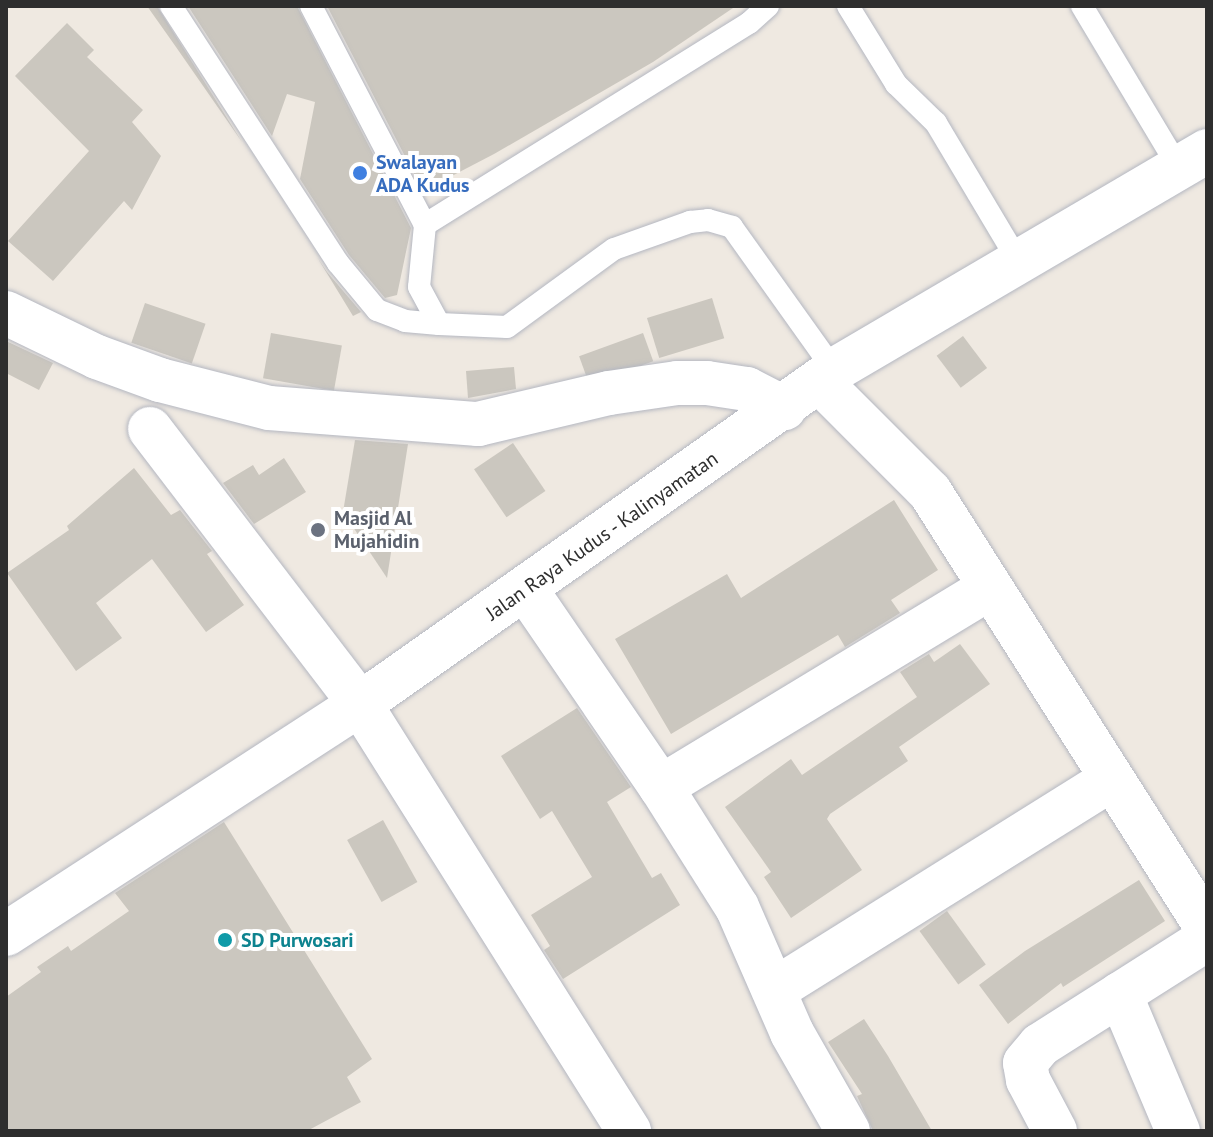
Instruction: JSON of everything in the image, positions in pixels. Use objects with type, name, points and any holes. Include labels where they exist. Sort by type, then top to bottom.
[{"type":"street","name":"Jalan Raya Kudus - Kalinyamatan","points":[[6,934],[360,704],[826,376],[1193,159]]},
{"type":"street","points":[[6,313],[97,357],[160,380],[269,408],[478,424],[609,393],[677,383],[747,389],[784,408]]},
{"type":"street","points":[[826,376],[930,492],[1110,780],[1207,928]]},
{"type":"street","points":[[150,429],[360,704],[629,1131]]},
{"type":"street","points":[[661,787],[990,588]]},
{"type":"street","points":[[526,590],[661,787],[737,907],[810,1067],[848,1131]]},
{"type":"street","points":[[774,990],[1110,780]]},
{"type":"street","points":[[1055,1131],[1028,1080],[1025,1063],[1040,1045],[1207,939]]},
{"type":"street","points":[[1120,994],[1178,1131]]},
{"type":"lane","points":[[171,6],[338,263],[377,310],[405,321],[507,327],[614,249],[690,222],[708,220],[732,227],[826,376]]},
{"type":"lane","points":[[311,6],[425,225],[419,287],[439,324]]},
{"type":"lane","points":[[425,225],[749,23],[768,6]]},
{"type":"lane","points":[[848,6],[896,84],[936,123],[1019,262]]},
{"type":"lane","points":[[1082,6],[1193,159]]},
{"type":"building","points":[[147,6],[157,6],[242,142],[176,47]]},
{"type":"building","points":[[188,6],[297,6],[411,228],[397,295],[385,298],[349,255],[300,179],[315,102],[287,94],[272,136]]},
{"type":"building","points":[[327,6],[736,6],[653,62],[494,154],[423,191]]},
{"type":"building","points":[[67,23],[94,50],[87,57],[143,110],[132,122],[161,156],[132,210],[124,201],[53,281],[8,241],[89,151],[15,76]]},
{"type":"building","points":[[317,257],[327,272],[361,312],[353,316]]},
{"type":"building","points":[[712,298],[724,338],[659,358],[647,318]]},
{"type":"building","points":[[145,303],[206,324],[192,364],[131,343]]},
{"type":"building","points":[[271,333],[342,346],[334,391],[263,378]]},
{"type":"building","points":[[643,333],[653,361],[589,384],[579,356]]},
{"type":"building","points":[[963,336],[987,368],[961,388],[937,356]]},
{"type":"building","points":[[6,341],[53,363],[39,390],[6,373]]},
{"type":"building","points":[[514,367],[516,389],[468,398],[466,371]]},
{"type":"building","points":[[355,440],[408,444],[387,578],[343,512]]},
{"type":"building","points":[[513,443],[545,491],[506,517],[474,469]]},
{"type":"building","points":[[284,458],[306,492],[254,524],[223,483],[253,465],[259,475]]},
{"type":"building","points":[[134,468],[171,515],[180,510],[212,551],[207,554],[244,605],[206,632],[152,559],[96,603],[122,638],[76,671],[7,573],[69,530],[67,526]]},
{"type":"building","points":[[894,500],[938,570],[891,600],[900,613],[845,647],[838,635],[671,734],[615,639],[727,574],[741,598]]},
{"type":"building","points":[[960,644],[990,684],[899,747],[908,761],[830,814],[827,819],[862,870],[791,918],[764,877],[771,872],[725,807],[791,759],[802,775],[917,697],[900,672],[929,654],[934,662]]},
{"type":"building","points":[[577,708],[631,787],[607,802],[652,878],[661,873],[680,905],[563,979],[544,950],[550,946],[531,915],[592,877],[552,811],[540,819],[501,756]]},
{"type":"building","points":[[383,820],[417,882],[382,902],[347,840]]},
{"type":"building","name":"SD Purwosari","points":[[224,822],[372,1059],[347,1077],[361,1102],[307,1131],[6,1131],[6,997],[41,972],[37,967],[68,946],[71,951],[129,911],[115,893]]},
{"type":"building","points":[[1139,880],[1165,921],[1063,987],[1061,983],[1008,1024],[979,985],[1025,951]]},
{"type":"building","points":[[947,911],[986,964],[958,984],[919,931]]},
{"type":"building","points":[[864,1019],[932,1131],[873,1131],[857,1096],[862,1094],[828,1042]]},
{"type":"place","name":"Swalayan ADA Kudus","points":[[360,173]]},
{"type":"place","name":"Masjid Al Mujahidin","points":[[318,530]]},
{"type":"place","name":"SD Purwosari","points":[[225,940]]}]
